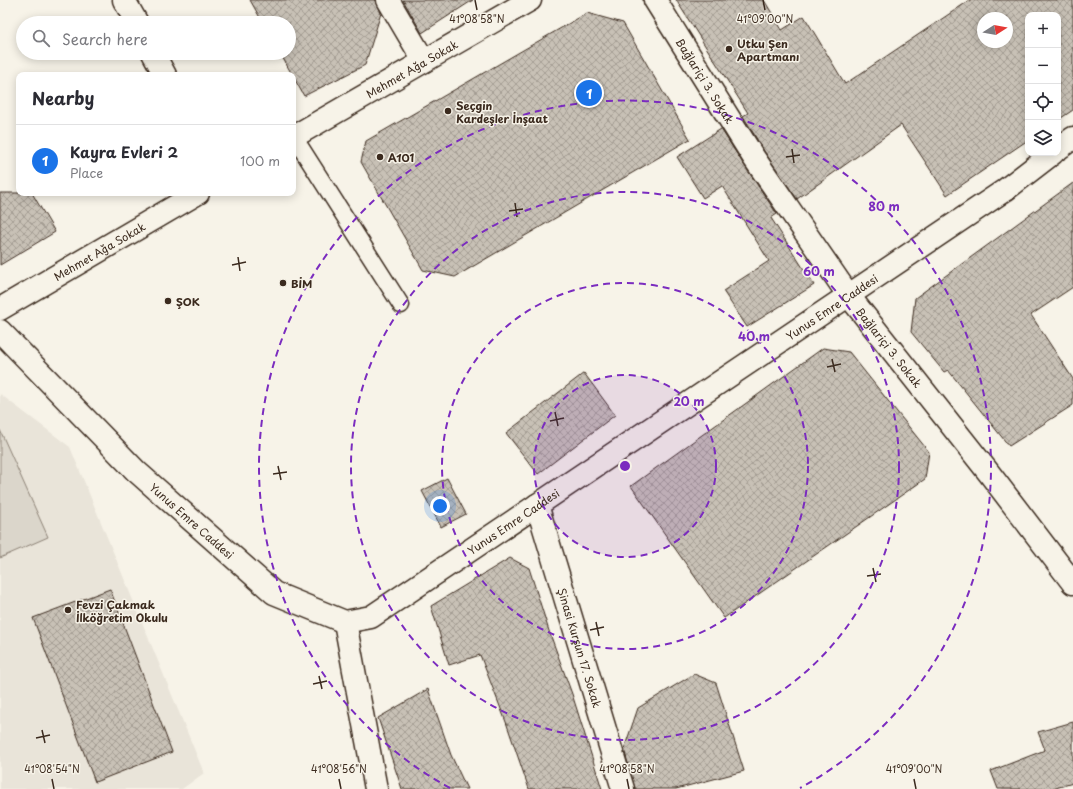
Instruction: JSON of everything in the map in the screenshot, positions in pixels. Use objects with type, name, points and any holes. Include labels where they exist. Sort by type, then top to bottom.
[{"type":"street","points":[[124,0],[133,16]]},
{"type":"street","points":[[388,0],[424,61]]},
{"type":"street","name":"Mehmet Ağa Sokak","points":[[296,135],[530,0]]},
{"type":"street","name":"Bağlariçi 3. Sokak","points":[[655,0],[754,158],[849,296],[989,473],[1073,583]]},
{"type":"street","points":[[157,60],[163,72]]},
{"type":"street","points":[[1061,148],[1073,138]]},
{"type":"street","name":"Yunus Emre Caddesi","points":[[0,331],[136,471],[274,593],[345,622],[371,617],[1006,190],[1049,156]]},
{"type":"street","name":"Mehmet Ağa Sokak","points":[[0,309],[193,196]]},
{"type":"street","name":"Şinasi Kurşun 17. Sokak","points":[[537,505],[623,789]]},
{"type":"street","points":[[345,622],[376,789]]},
{"type":"lane","points":[[296,142],[401,305]]},
{"type":"shaded area","name":"Fevzi Çakmak İlköğretim Okulu","points":[[0,394],[70,447],[204,773],[182,789],[0,789]]},
{"type":"shaded area","points":[[0,430],[48,537],[0,558]]},
{"type":"building","points":[[250,0],[376,0],[381,13],[365,65],[304,96],[296,82],[296,72],[291,72],[284,60],[296,60],[296,16],[259,16]]},
{"type":"building","points":[[403,0],[473,0],[422,33]]},
{"type":"building","points":[[676,0],[764,0],[782,30],[804,16],[845,84],[970,0],[1073,0],[1073,110],[1061,118],[1061,12],[1025,12],[1025,142],[947,195],[901,125],[797,199],[764,151],[743,116],[748,113]]},
{"type":"building","points":[[587,13],[623,23],[690,139],[455,277],[423,270],[361,162],[366,141]]},
{"type":"building","points":[[721,129],[777,214],[771,218],[814,285],[747,327],[723,291],[769,261],[722,186],[703,198],[677,157]]},
{"type":"building","points":[[1073,183],[1073,287],[1031,315],[1073,379],[1073,405],[1009,446],[948,370],[944,372],[911,332],[915,298]]},
{"type":"building","points":[[0,193],[16,193],[16,196],[34,196],[55,232],[0,265]]},
{"type":"building","points":[[823,348],[849,352],[929,452],[925,479],[724,618],[631,486]]},
{"type":"building","points":[[584,373],[615,415],[538,474],[506,433]]},
{"type":"building","points":[[447,478],[466,514],[441,527],[422,491]]},
{"type":"building","points":[[510,558],[529,568],[549,631],[572,694],[602,789],[529,789],[506,722],[480,655],[449,665],[431,606]]},
{"type":"building","points":[[110,589],[172,752],[95,782],[33,618]]},
{"type":"building","points":[[694,674],[716,683],[744,771],[676,789],[635,789],[624,749],[638,708]]},
{"type":"building","points":[[428,689],[451,755],[467,789],[402,789],[378,718]]},
{"type":"building","points":[[1073,722],[1073,783],[1052,789],[998,789],[991,771],[1045,750],[1038,732]]},
{"type":"place","name":"Utku Şen Apartmanı","points":[[729,49]]},
{"type":"place","name":"Kayra Evleri 2","points":[[589,93]]},
{"type":"place","name":"Seçgin Kardeşler İnşaat","points":[[448,111]]},
{"type":"place","name":"A101","points":[[380,157]]},
{"type":"place","name":"BİM","points":[[283,283]]},
{"type":"place","name":"ŞOK","points":[[168,301]]},
{"type":"place","name":"Fevzi Çakmak İlköğretim Okulu","points":[[68,610]]}]
